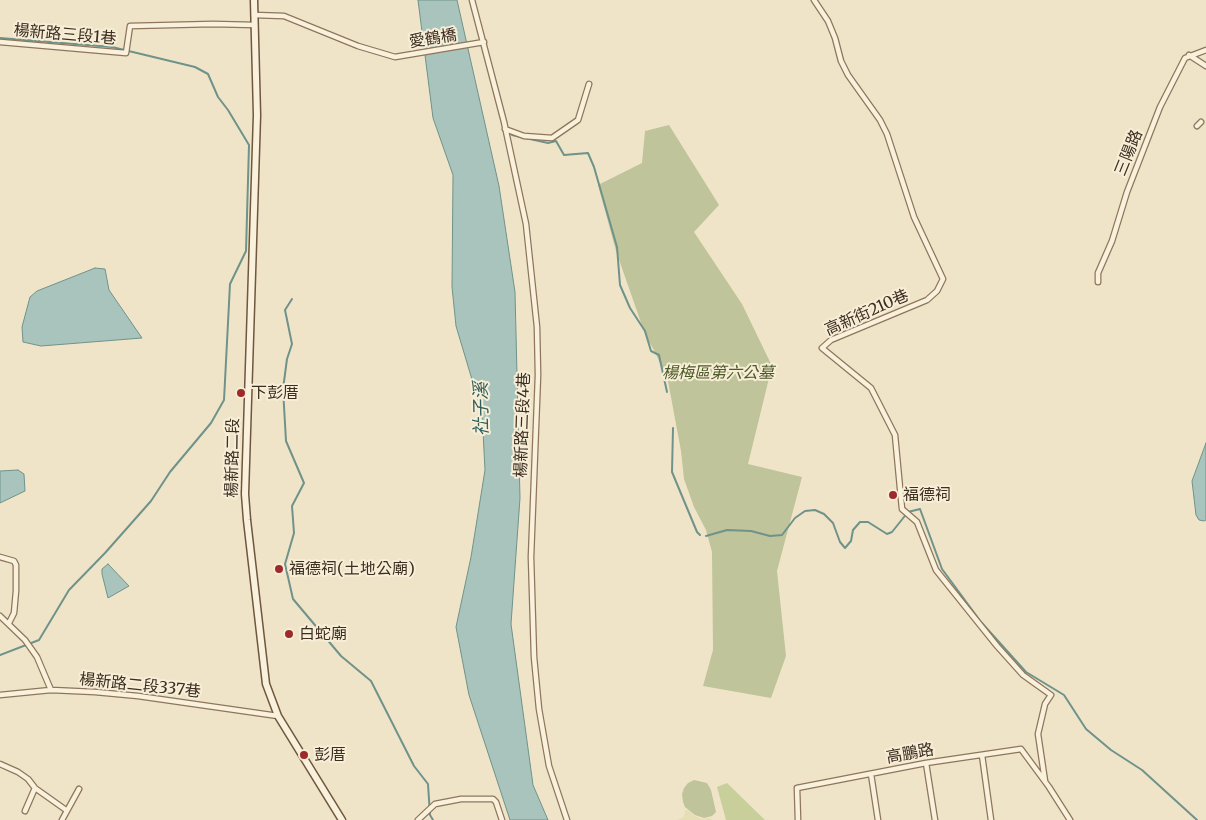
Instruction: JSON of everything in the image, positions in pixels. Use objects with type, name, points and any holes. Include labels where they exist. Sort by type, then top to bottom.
[{"type":"main road","name":"楊新路二段","points":[[254,0],[256,170],[245,494],[247,520],[266,684],[278,716],[342,820]]},
{"type":"street","name":"楊新路三段4巷","points":[[472,0],[484,42],[526,224],[537,327],[538,375],[538,416],[531,557],[534,657],[539,709],[550,766],[567,820]]},
{"type":"street","name":"高新街210巷","points":[[814,0],[828,21],[835,38],[841,62],[848,75],[880,120],[887,134],[914,217],[943,279],[937,291],[927,300],[831,340],[822,348],[871,388],[896,435],[902,509],[917,522],[936,570],[952,592],[1023,675],[1051,695],[1045,704],[1038,734],[1045,781]]},
{"type":"street","name":"愛鶴橋","points":[[254,15],[284,16],[358,46],[395,57],[484,42]]},
{"type":"street","name":"楊新路三段1巷","points":[[0,42],[126,53],[130,26],[255,25]]},
{"type":"street","points":[[1189,55],[1206,50]]},
{"type":"street","points":[[1189,55],[1206,66]]},
{"type":"street","name":"三陽路","points":[[1098,282],[1098,273],[1112,241],[1127,192],[1160,107],[1185,58],[1189,55]]},
{"type":"street","points":[[505,130],[524,136],[552,138],[578,120],[589,84]]},
{"type":"street","points":[[0,557],[14,561],[16,565],[14,613],[9,623]]},
{"type":"street","points":[[0,616],[25,640],[37,657],[51,690]]},
{"type":"street","name":"楊新路二段337巷","points":[[0,695],[51,690],[138,696],[278,716]]},
{"type":"street","name":"高鵬路","points":[[798,820],[797,788],[816,783],[1021,749],[1045,781]]},
{"type":"street","points":[[982,756],[991,820]]},
{"type":"street","points":[[0,764],[18,772],[28,779],[35,788],[66,810]]},
{"type":"street","points":[[926,764],[935,820]]},
{"type":"street","points":[[871,774],[878,820]]},
{"type":"street","points":[[1045,781],[1070,820]]},
{"type":"street","points":[[25,811],[35,788]]},
{"type":"street","points":[[62,820],[79,789]]},
{"type":"street","points":[[419,819],[435,804],[461,799],[492,799],[496,802],[502,820]]},
{"type":"shaded area","points":[[685,810],[702,819],[710,818],[712,820],[677,820],[684,817]]},
{"type":"green space","name":"楊梅區第六公墓","points":[[669,125],[719,205],[694,232],[742,304],[772,366],[748,464],[802,477],[777,571],[786,656],[771,698],[703,686],[713,650],[712,552],[706,530],[694,507],[684,479],[681,451],[668,381],[646,337],[616,251],[598,185],[642,163],[645,131]]},
{"type":"green space","points":[[694,780],[707,783],[711,790],[716,812],[712,816],[704,818],[695,815],[685,807],[682,794],[684,788]]},
{"type":"green space","points":[[727,783],[765,820],[726,820],[717,787]]},
{"type":"water","points":[[418,0],[457,0],[499,186],[515,292],[520,498],[511,624],[533,785],[548,820],[510,820],[469,695],[456,627],[471,557],[485,470],[482,413],[456,326],[452,287],[453,175],[433,118]]},
{"type":"water","points":[[95,268],[105,269],[109,290],[142,338],[41,346],[23,342],[22,327],[30,297],[37,291]]},
{"type":"water","points":[[1206,443],[1206,520],[1204,521],[1199,520],[1196,515],[1192,481]]},
{"type":"water","points":[[18,470],[24,474],[25,491],[0,503],[0,471]]},
{"type":"water","points":[[108,564],[129,586],[108,598],[102,569]]},
{"type":"waterway","points":[[0,38],[112,47],[195,67],[208,74],[218,97],[249,145],[246,251],[230,284],[224,400],[211,423],[170,472],[151,501],[69,590],[39,640],[0,655]]},
{"type":"waterway","points":[[512,135],[548,143],[556,141],[564,155],[588,153],[594,167],[617,247],[620,285],[630,308],[645,331],[651,351],[659,355],[667,392]]},
{"type":"waterway","name":"社子溪","points":[[292,299],[285,310],[292,344],[287,359],[283,389],[286,441],[304,483],[292,506],[294,533],[285,564],[293,599],[341,656],[371,681],[414,766],[428,784],[430,815],[433,820]]},
{"type":"waterway","points":[[673,428],[672,472],[697,532],[700,535]]},
{"type":"waterway","points":[[706,536],[727,530],[751,531],[770,536],[782,535],[795,518],[805,511],[815,510],[824,514],[833,523],[840,542],[845,548],[851,541],[853,530],[860,522],[868,522],[887,534],[892,532],[908,512],[920,509],[942,569],[981,622],[1026,672],[1064,695],[1086,729],[1111,750],[1142,770],[1197,820]]},
{"type":"place","name":"下彭厝","points":[[241,393]]},
{"type":"place","name":"福德祠","points":[[893,495]]},
{"type":"place","name":"福德祠(土地公廟)","points":[[279,569]]},
{"type":"place","name":"白蛇廟","points":[[289,634]]},
{"type":"place","name":"彭厝","points":[[304,755]]}]
